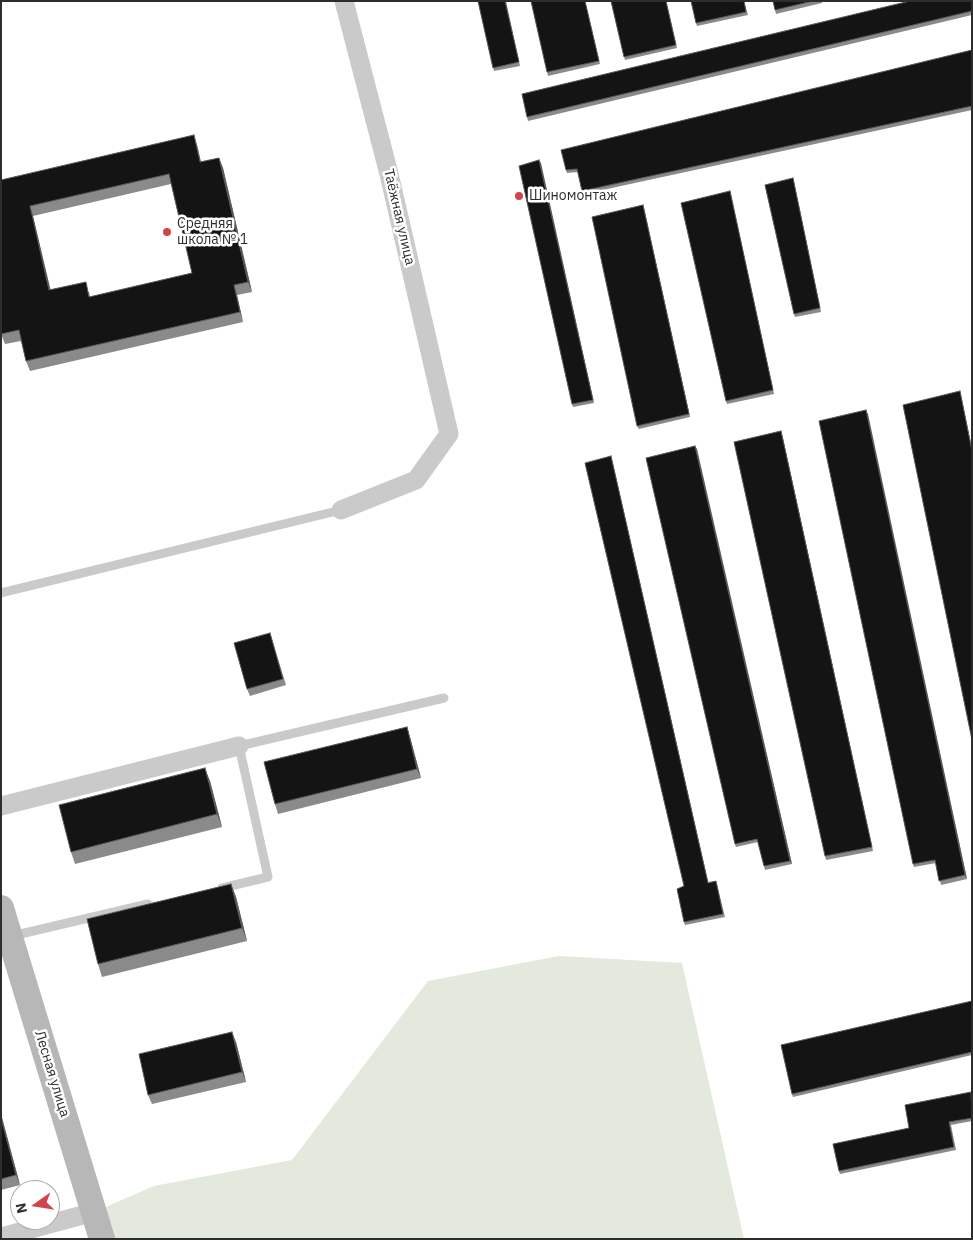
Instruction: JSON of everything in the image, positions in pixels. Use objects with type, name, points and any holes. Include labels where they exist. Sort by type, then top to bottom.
[{"type":"street","name":"Таёжная улица","points":[[341,510],[416,480],[449,434],[389,174],[344,1]]},
{"type":"street","points":[[1,806],[239,746]]},
{"type":"street","name":"Лесная улица","points":[[1,908],[102,1239]]},
{"type":"street","points":[[1,1237],[94,1212]]},
{"type":"lane","points":[[1,593],[341,510]]},
{"type":"lane","points":[[210,890],[268,877],[239,746],[444,698]]},
{"type":"lane","points":[[9,936],[163,901]]},
{"type":"shaded area","points":[[559,956],[682,963],[744,1239],[102,1239],[94,1212],[154,1186],[292,1160],[428,981]]},
{"type":"building","points":[[478,1],[505,1],[519,62],[493,68]]},
{"type":"building","points":[[531,1],[585,1],[599,61],[547,72]]},
{"type":"building","points":[[611,1],[666,1],[676,45],[624,57]]},
{"type":"building","points":[[691,1],[744,1],[746,12],[696,23]]},
{"type":"building","points":[[773,1],[813,1],[775,10]]},
{"type":"building","points":[[910,1],[972,1],[972,11],[527,117],[522,94]]},
{"type":"building","points":[[972,50],[972,106],[582,191],[577,169],[566,170],[561,150]]},
{"type":"building","points":[[194,135],[200,162],[219,158],[248,282],[234,285],[240,312],[26,361],[19,330],[1,334],[1,180]],"holes":[[[169,174],[192,273],[89,297],[86,282],[49,290],[30,206]]]},
{"type":"building","points":[[539,160],[593,400],[572,404],[519,166]]},
{"type":"building","points":[[793,178],[820,308],[794,314],[765,185]]},
{"type":"building","points":[[730,191],[773,390],[726,401],[681,203]]},
{"type":"building","points":[[643,205],[689,414],[637,426],[592,217]]},
{"type":"building","points":[[960,391],[972,451],[972,740],[903,405]]},
{"type":"building","points":[[866,410],[965,875],[939,881],[935,860],[913,864],[819,421]]},
{"type":"building","points":[[781,431],[872,847],[825,856],[734,442]]},
{"type":"building","points":[[695,446],[790,861],[764,866],[757,839],[735,844],[646,458]]},
{"type":"building","points":[[611,456],[708,883],[716,881],[723,914],[684,922],[677,889],[684,886],[585,463]]},
{"type":"building","points":[[270,633],[283,679],[247,689],[234,643]]},
{"type":"building","points":[[407,727],[417,769],[275,804],[264,762]]},
{"type":"building","points":[[205,768],[217,814],[71,852],[59,805]]},
{"type":"building","points":[[231,884],[242,928],[98,964],[87,919]]},
{"type":"building","points":[[972,1001],[972,1052],[792,1094],[781,1045]]},
{"type":"building","points":[[232,1032],[242,1072],[148,1095],[139,1054]]},
{"type":"building","points":[[971,1092],[972,1118],[949,1122],[954,1147],[839,1171],[833,1144],[909,1128],[905,1105]]},
{"type":"building","points":[[1,1118],[16,1175],[1,1179]]},
{"type":"place","name":"Шиномонтаж","points":[[519,196]]},
{"type":"place","name":"Средняя школа № 1","points":[[167,232]]}]
